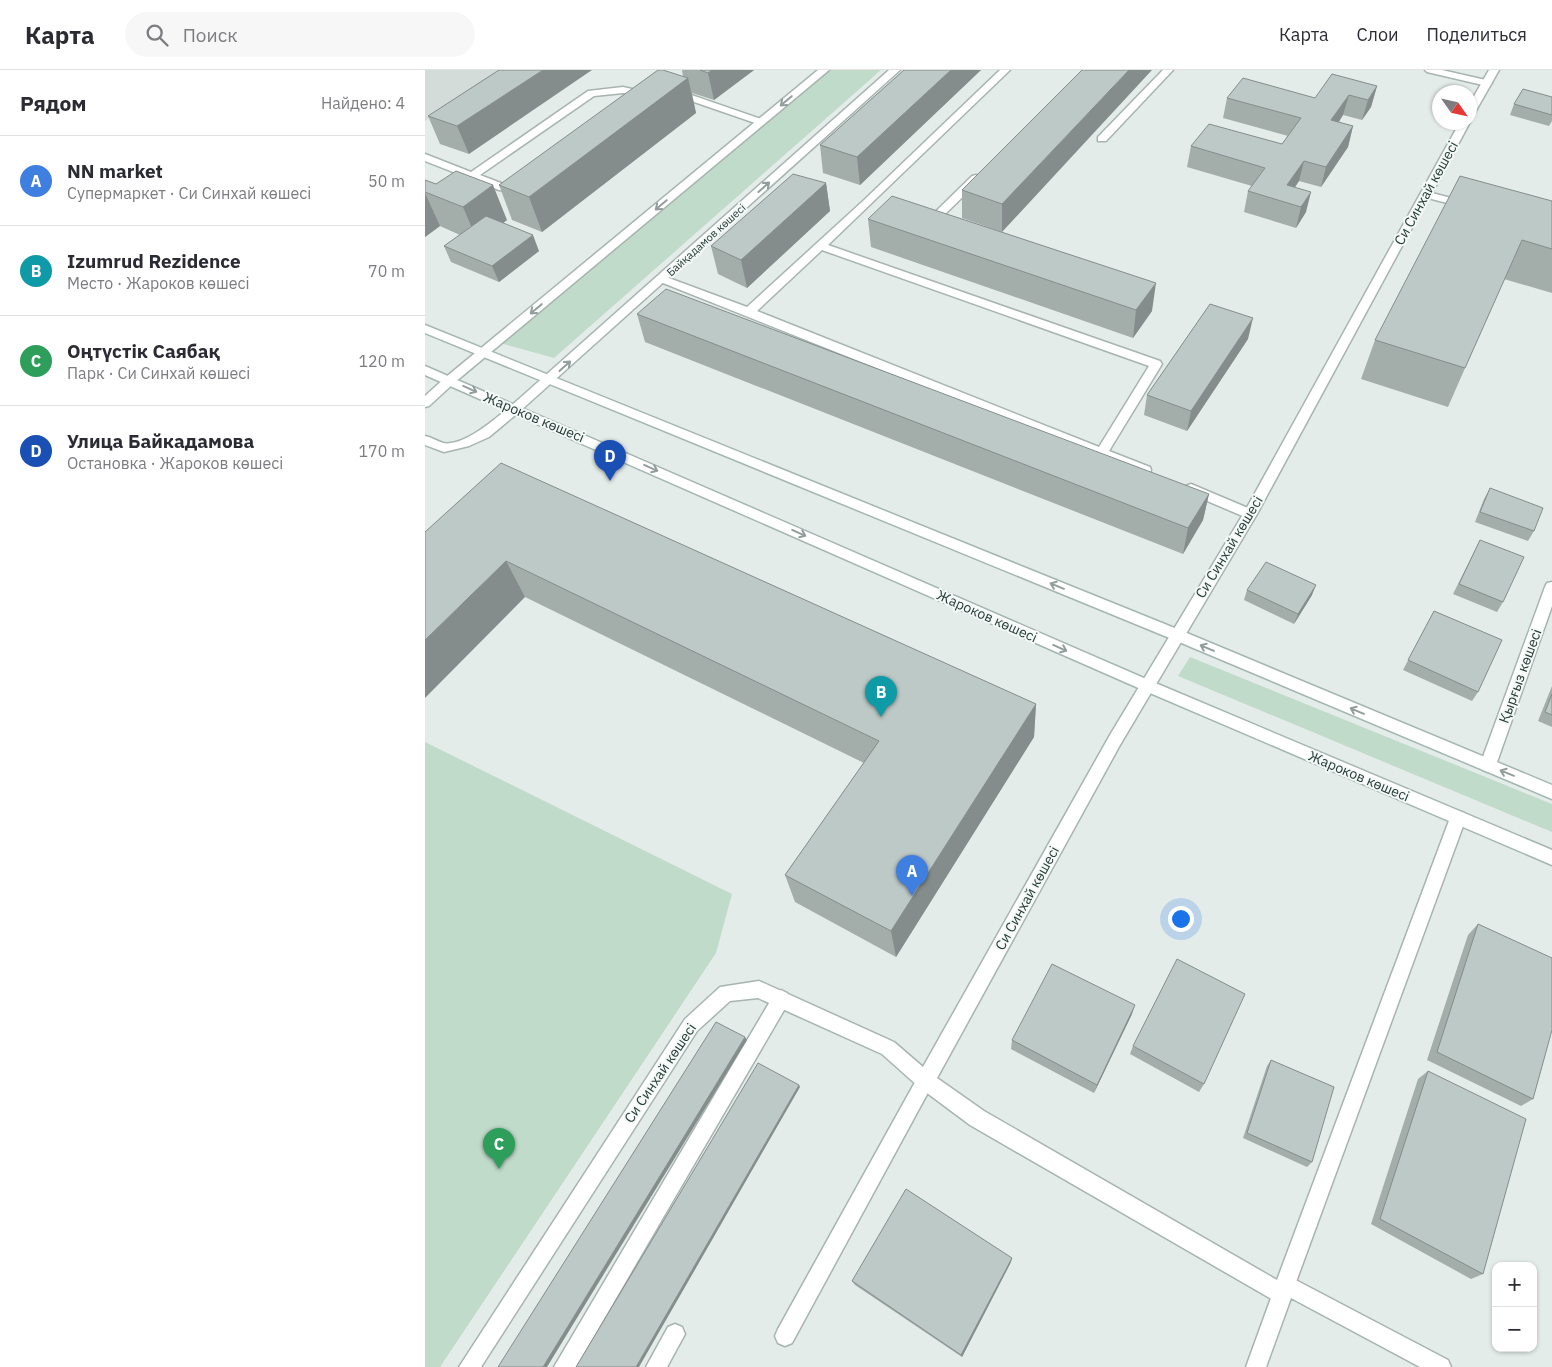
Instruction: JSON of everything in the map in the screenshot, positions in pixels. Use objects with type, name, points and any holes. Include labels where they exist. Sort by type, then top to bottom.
[{"type":"street","points":[[425,403],[482,353],[824,70]]},
{"type":"street","name":"Байқадамов көшесі","points":[[425,440],[444,448],[465,443],[485,434],[549,380],[895,70]]},
{"type":"street","points":[[749,312],[821,246],[872,204],[1005,70]]},
{"type":"street","points":[[1101,139],[1168,70]]},
{"type":"street","points":[[1430,70],[1487,83]]},
{"type":"street","points":[[1477,100],[1494,70]]},
{"type":"street","points":[[678,80],[666,90],[761,122]]},
{"type":"street","points":[[473,175],[591,93],[623,90],[656,97],[647,104]]},
{"type":"street","name":"Си Синхай көшесі","points":[[469,1367],[691,1025],[727,993],[759,989],[888,1048],[925,1081],[1115,740],[1250,514],[1461,130]]},
{"type":"street","points":[[425,158],[516,191],[532,187]]},
{"type":"street","points":[[911,218],[929,224],[985,168]]},
{"type":"street","points":[[1425,194],[1479,209]]},
{"type":"street","points":[[821,246],[1157,364],[1102,452]]},
{"type":"street","points":[[662,279],[1154,474]]},
{"type":"street","points":[[425,329],[1177,635],[1552,792]]},
{"type":"street","name":"Жароков көшесі","points":[[425,370],[1148,686],[1552,858]]},
{"type":"street","points":[[1180,485],[1250,514]]},
{"type":"street","name":"Қырғыз көшесі","points":[[1488,766],[1552,587]]},
{"type":"street","points":[[1256,1367],[1459,818]]},
{"type":"street","points":[[564,1367],[781,999]]},
{"type":"street","points":[[785,1336],[925,1081],[977,1118],[1284,1290],[1441,1367]]},
{"type":"street","points":[[656,1367],[675,1334]]},
{"type":"shaded area","points":[[425,70],[502,70],[425,121]]},
{"type":"green space","points":[[831,70],[881,70],[554,358],[500,343]]},
{"type":"green space","points":[[1190,657],[1552,804],[1552,832],[1178,676]]},
{"type":"green space","points":[[425,742],[732,894],[716,953],[440,1367],[425,1367]]},
{"type":"building","points":[[499,70],[543,70],[457,126],[428,116]]},
{"type":"building","points":[[658,70],[688,78],[529,197],[499,185]]},
{"type":"building","points":[[700,70],[712,70],[708,73]]},
{"type":"building","points":[[904,70],[951,70],[857,157],[820,145]]},
{"type":"building","points":[[1082,70],[1129,70],[1002,204],[962,190]]},
{"type":"building","points":[[1332,74],[1377,86],[1368,100],[1349,95],[1331,120],[1353,126],[1326,167],[1304,161],[1287,185],[1311,192],[1301,207],[1248,191],[1265,168],[1191,146],[1209,124],[1282,144],[1301,118],[1227,98],[1243,78],[1315,98]]},
{"type":"building","points":[[1523,89],[1552,97],[1552,115],[1514,104]]},
{"type":"building","points":[[456,171],[493,185],[463,207],[425,192],[425,180],[436,184]]},
{"type":"building","points":[[793,174],[826,183],[741,260],[711,246]]},
{"type":"building","points":[[1460,176],[1552,201],[1552,249],[1522,240],[1465,368],[1375,340]]},
{"type":"building","points":[[892,196],[1156,283],[1136,310],[868,219]]},
{"type":"building","points":[[486,216],[533,235],[492,266],[444,246]]},
{"type":"building","points":[[666,289],[1209,494],[1188,528],[637,314]]},
{"type":"building","points":[[1210,304],[1253,318],[1191,411],[1147,395]]},
{"type":"building","points":[[501,463],[1036,704],[891,931],[785,875],[879,741],[506,561],[425,640],[425,532]]},
{"type":"building","points":[[1490,488],[1543,508],[1534,531],[1480,512]]},
{"type":"building","points":[[1480,540],[1524,557],[1503,602],[1459,584]]},
{"type":"building","points":[[1266,562],[1316,585],[1298,614],[1247,590]]},
{"type":"building","points":[[1434,611],[1502,640],[1478,692],[1408,660]]},
{"type":"building","points":[[1552,694],[1552,715],[1545,712]]},
{"type":"building","points":[[1478,924],[1552,958],[1552,1030],[1533,1099],[1437,1052]]},
{"type":"building","points":[[1177,959],[1245,994],[1204,1084],[1133,1046]]},
{"type":"building","points":[[1052,964],[1135,1005],[1097,1085],[1012,1040]]},
{"type":"building","points":[[716,1022],[745,1037],[543,1367],[498,1367]]},
{"type":"building","points":[[1271,1060],[1334,1087],[1312,1162],[1247,1133]]},
{"type":"building","points":[[758,1063],[799,1085],[636,1367],[576,1367]]},
{"type":"building","points":[[1428,1071],[1526,1119],[1483,1274],[1380,1219]]},
{"type":"building","points":[[906,1189],[1012,1258],[961,1355],[852,1281]]},
{"type":"place","name":"Улица Байкадамова","points":[[610,481]]},
{"type":"place","name":"Izumrud Rezidence","points":[[881,717]]},
{"type":"place","name":"NN market","points":[[912,896]]},
{"type":"place","name":"Оңтүстік Саябақ","points":[[499,1169]]}]
